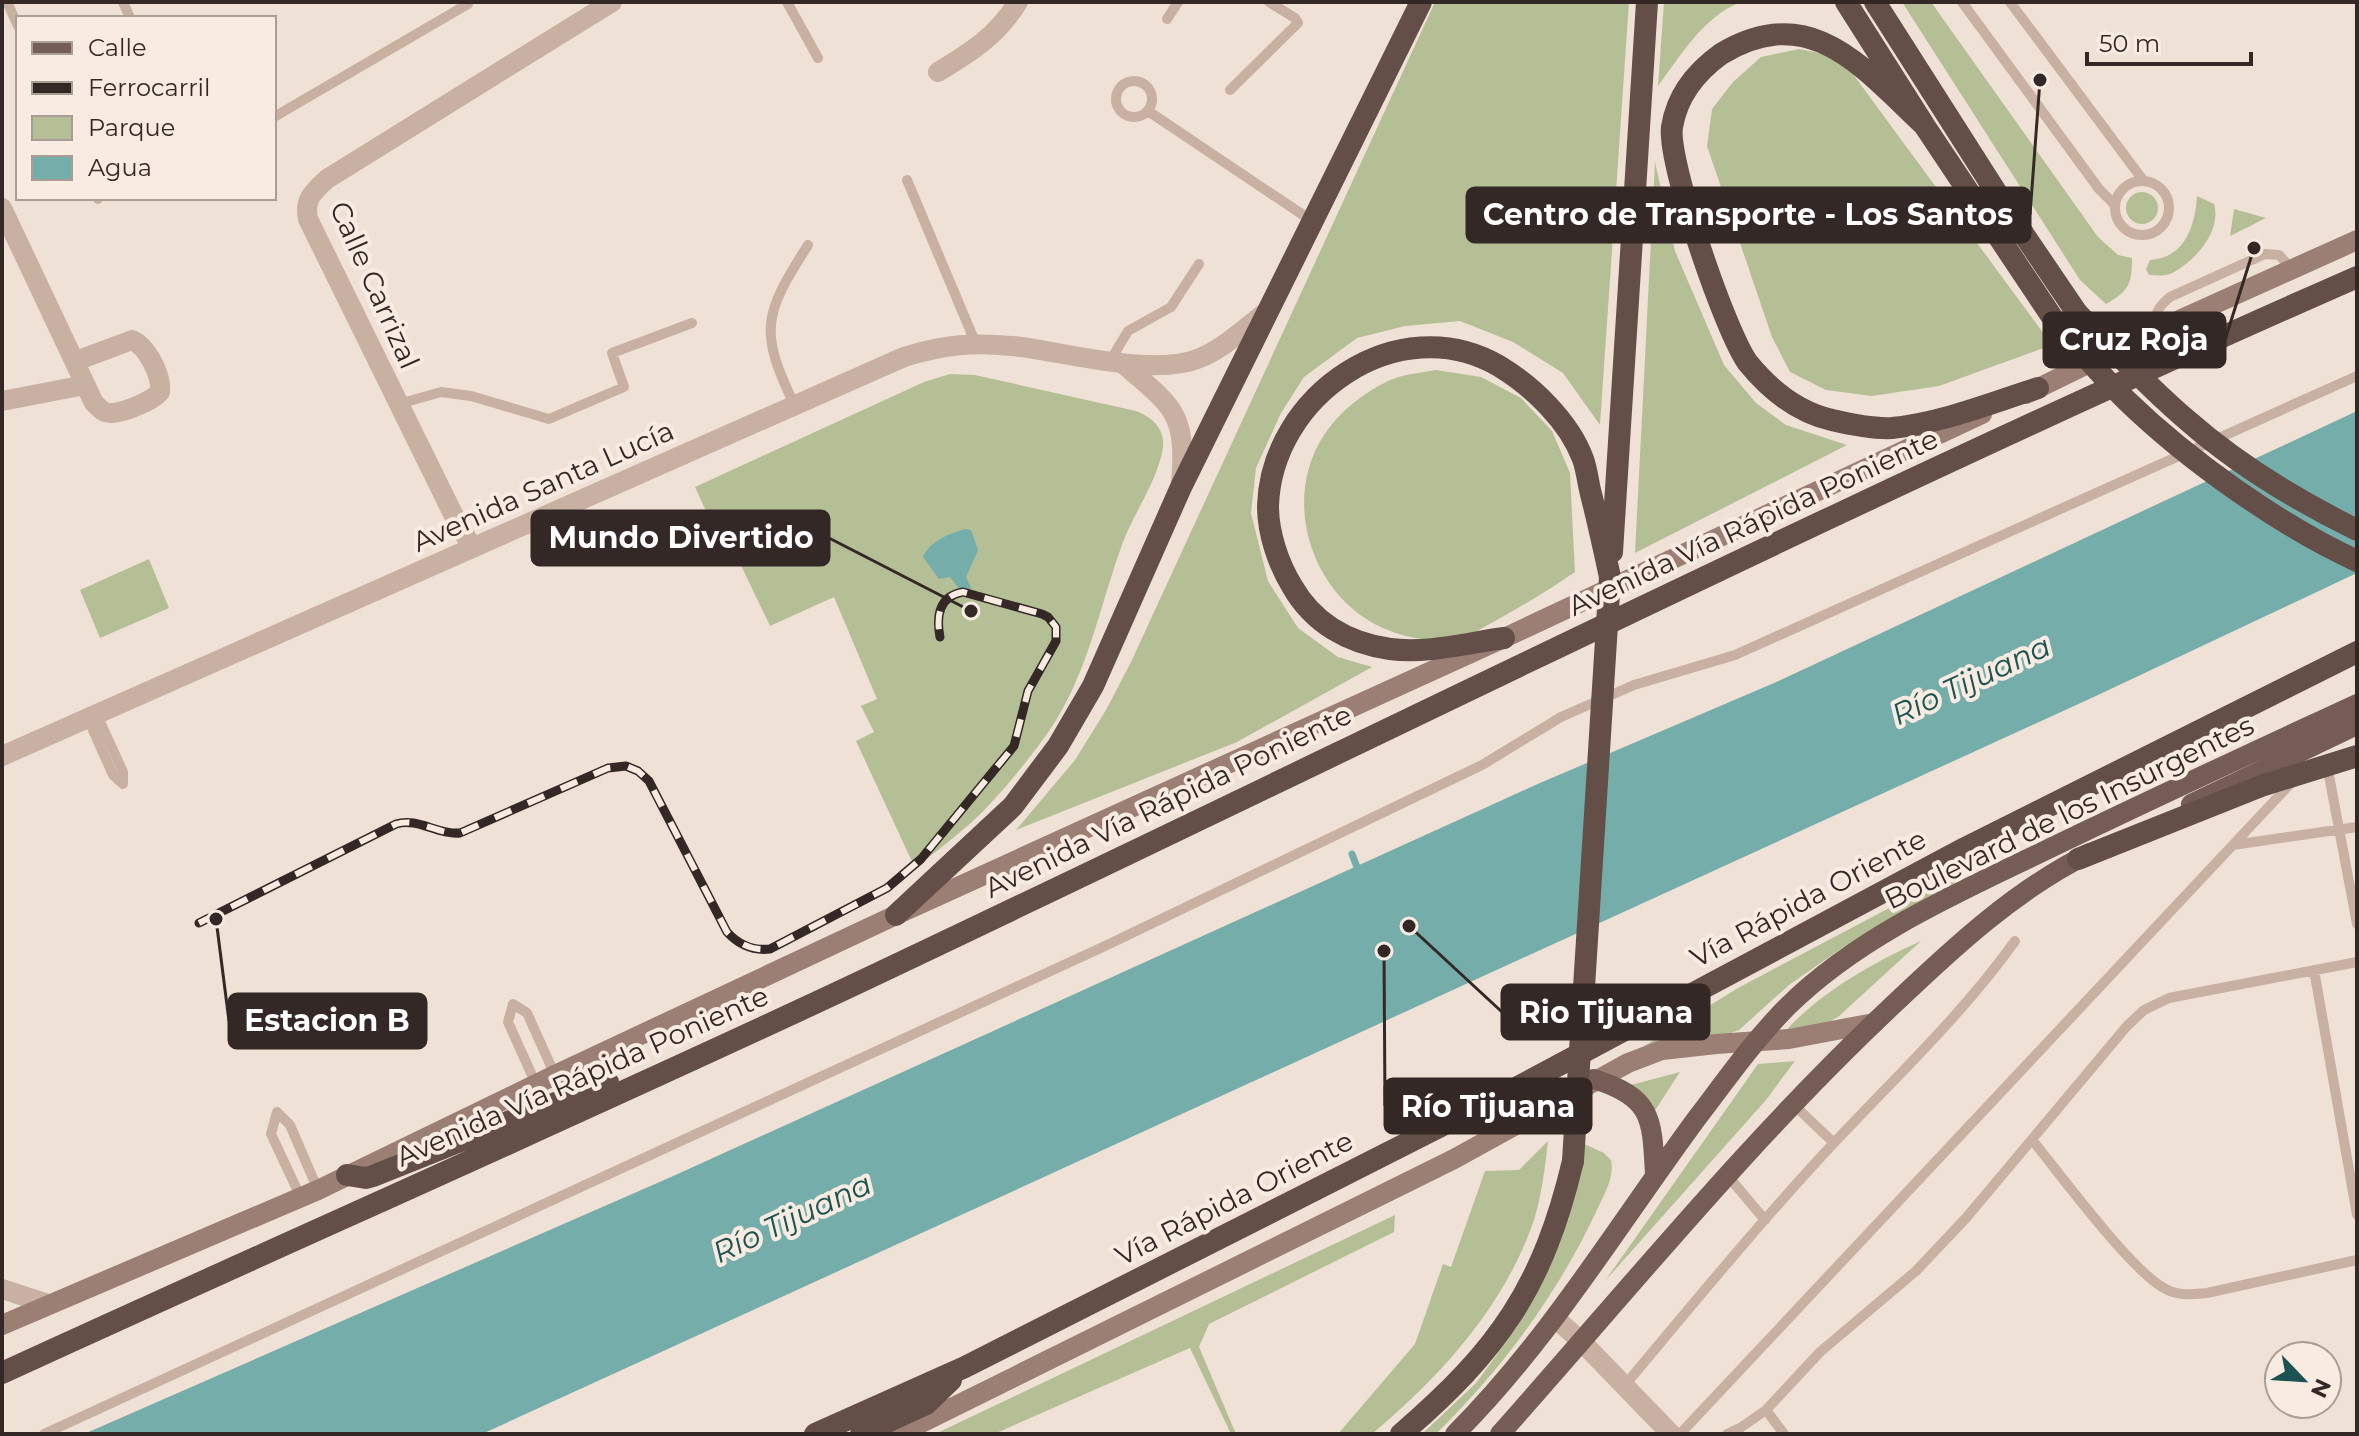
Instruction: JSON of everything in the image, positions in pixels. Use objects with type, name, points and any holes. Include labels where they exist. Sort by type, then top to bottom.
[{"type":"highway","points":[[896,915],[1013,806],[1058,746],[1093,686],[1181,487],[1421,2]]},
{"type":"highway","points":[[1401,1434],[1457,1384],[1490,1347],[1520,1305],[1561,1213],[1573,1161],[1647,2]]},
{"type":"highway","points":[[1846,2],[2056,323],[2127,400],[2167,435],[2256,501],[2357,561]]},
{"type":"highway","points":[[1875,2],[2077,313],[2187,420],[2247,468],[2309,507],[2357,530]]},
{"type":"highway","points":[[1924,125],[1836,44],[1805,31],[1774,30],[1748,36],[1699,71],[1682,96],[1672,129],[1680,178],[1718,300],[1745,359],[1768,386],[1797,407],[1830,419],[1889,428],[1934,420],[2038,388]]},
{"type":"highway","name":"Avenida Vía Rápida Poniente","points":[[2,1373],[842,990],[1701,578],[2357,277]]},
{"type":"highway","points":[[1504,638],[1414,651],[1367,644],[1344,636],[1318,620],[1300,601],[1283,571],[1273,540],[1268,506],[1275,465],[1292,427],[1313,399],[1364,362],[1412,348],[1438,347],[1488,360],[1516,376],[1542,400],[1568,432],[1583,458],[1610,577]]},
{"type":"highway","name":"Vía Rápida Oriente","points":[[815,1434],[965,1367],[1518,1087],[1965,848],[2357,652]]},
{"type":"highway","points":[[2078,859],[2261,786],[2357,756]]},
{"type":"highway","points":[[347,1175],[373,1176],[621,1077],[644,1081]]},
{"type":"highway","points":[[861,1434],[926,1404],[965,1367]]},
{"type":"main road","name":"Avenida Vía Rápida Poniente","points":[[2,1325],[309,1194],[896,915],[1504,638],[2157,330],[2357,240]]},
{"type":"main road","name":"Boulevard de los Insurgentes","points":[[1455,1434],[1490,1399],[1555,1318],[1655,1175],[1754,1042],[1790,1004],[1829,972],[1924,911],[2066,840],[2357,704]]},
{"type":"main road","name":"Boulevard de los Insurgentes","points":[[1500,1434],[1793,1104],[1952,949],[2020,896],[2078,859],[2357,725]]},
{"type":"main road","points":[[899,1434],[1454,1159],[1594,1079],[1628,1063],[1662,1050],[1789,1039],[1874,1023]]},
{"type":"main road","points":[[1594,1079],[1621,1088],[1645,1110],[1651,1126],[1655,1175]]},
{"type":"street","name":"Calle Carrizal","points":[[472,547],[308,219],[306,206],[314,191],[327,179],[612,2]]},
{"type":"street","points":[[938,72],[988,40],[1018,2]]},
{"type":"street","points":[[2,208],[85,385],[99,407],[113,413],[149,401],[160,392],[161,383],[144,349],[132,340],[76,361]]},
{"type":"street","name":"Avenida Santa Lucía","points":[[2,756],[904,357],[943,345],[976,344],[1013,346],[1116,362],[1176,364],[1200,358],[1271,308]]},
{"type":"street","points":[[1116,362],[1169,407],[1180,425],[1184,448],[1181,487]]},
{"type":"street","points":[[2,401],[85,385]]},
{"type":"street","points":[[2,1289],[48,1304]]},
{"type":"street","points":[[1555,1318],[1671,1434]]},
{"type":"lane","points":[[7,2],[16,22]]},
{"type":"lane","points":[[787,2],[818,58]]},
{"type":"lane","points":[[1167,19],[1178,2]]},
{"type":"lane","points":[[1230,90],[1298,23],[1269,2]]},
{"type":"lane","points":[[1962,2],[2099,189],[2114,204],[2118,221],[2130,233],[2148,235],[2163,226],[2169,210],[2165,193],[2143,180],[2124,187],[2114,204]]},
{"type":"lane","points":[[2010,2],[2143,180]]},
{"type":"lane","points":[[276,116],[468,4]]},
{"type":"lane","points":[[1148,111],[1313,221]]},
{"type":"lane","points":[[907,180],[976,344]]},
{"type":"lane","points":[[795,406],[773,351],[769,329],[780,288],[808,245]]},
{"type":"lane","points":[[1116,362],[1128,331],[1171,307],[1199,264]]},
{"type":"lane","points":[[399,404],[441,392],[471,396],[549,419],[624,387],[612,353],[692,323]]},
{"type":"lane","points":[[44,1434],[1105,946],[1482,765],[1561,717],[1634,685],[1735,655],[2357,376]]},
{"type":"lane","points":[[93,717],[123,772],[123,784],[109,768],[93,717]]},
{"type":"lane","points":[[2327,765],[2357,924]]},
{"type":"lane","points":[[1680,1434],[2299,774]]},
{"type":"lane","points":[[2233,845],[2357,827]]},
{"type":"lane","points":[[1625,1385],[1765,1220],[1953,1018],[2015,941]]},
{"type":"lane","points":[[1727,1434],[1766,1410],[1820,1352],[1916,1271],[1966,1218],[2127,1026],[2144,1010],[2169,998],[2357,962]]},
{"type":"lane","points":[[2314,970],[2357,1215]]},
{"type":"lane","points":[[536,1084],[508,1022],[513,1004],[527,1013],[555,1075]]},
{"type":"lane","points":[[1793,1104],[1834,1143]]},
{"type":"lane","points":[[277,1112],[290,1125],[309,1194],[271,1134],[277,1112]]},
{"type":"lane","points":[[2032,1140],[2133,1261],[2152,1280],[2169,1291],[2207,1293],[2357,1260]]},
{"type":"lane","points":[[1728,1176],[1765,1220]]},
{"type":"lane","points":[[1766,1410],[1784,1434]]},
{"type":"green space","points":[[1435,2],[1629,2],[1600,425],[1563,373],[1513,342],[1460,321],[1405,326],[1357,338],[1304,377],[1281,413],[1256,468],[1251,513],[1268,581],[1298,628],[1338,657],[1372,667],[1237,742],[1016,830],[1075,760],[1131,662]]},
{"type":"green space","points":[[1664,2],[1741,2],[1728,8],[1705,27],[1658,86]]},
{"type":"green space","points":[[1902,2],[1931,2],[2098,237],[2118,255],[2132,258],[2130,281],[2120,295],[2106,304],[2080,280]]},
{"type":"green space","points":[[1799,49],[1825,54],[1850,70],[2052,345],[1939,386],[1872,396],[1826,390],[1790,372],[1772,337],[1707,146],[1712,109],[1733,82],[1761,57]]},
{"type":"green space","points":[[1655,162],[1675,251],[1724,365],[1756,403],[1786,425],[1847,445],[1635,553]]},
{"type":"green space","points":[[2142,192],[2153,197],[2158,208],[2153,219],[2142,224],[2131,219],[2126,208],[2131,197]]},
{"type":"green space","points":[[2197,196],[2214,204],[2211,234],[2182,267],[2165,275],[2149,275],[2146,269],[2150,260],[2172,253],[2186,238],[2194,218]]},
{"type":"green space","points":[[2234,209],[2266,218],[2230,236]]},
{"type":"green space","points":[[1436,370],[1481,377],[1521,398],[1552,431],[1570,473],[1575,572],[1469,636],[1450,641],[1434,641],[1393,632],[1366,619],[1343,600],[1325,577],[1312,550],[1305,521],[1305,492],[1311,462],[1324,435],[1337,418],[1361,397],[1388,381]]},
{"type":"green space","points":[[950,374],[975,375],[1136,411],[1156,424],[1162,435],[1163,447],[1151,483],[1123,542],[1083,665],[1061,712],[1030,757],[992,802],[915,868],[856,741],[874,732],[861,706],[877,699],[834,597],[770,626],[736,555],[728,559],[695,487],[924,382]]},
{"type":"green space","points":[[149,559],[169,608],[100,638],[80,590]]},
{"type":"green space","points":[[1980,860],[1951,886],[1842,948],[1789,985],[1739,1030],[1725,1035],[1644,1046],[1738,988]]},
{"type":"green space","points":[[1921,941],[1838,1017],[1814,1030],[1780,1037],[1827,994]]},
{"type":"green space","points":[[1795,1061],[1766,1100],[1605,1281],[1758,1064]]},
{"type":"green space","points":[[1680,1072],[1652,1115],[1627,1086]]},
{"type":"green space","points":[[1548,1141],[1534,1220],[1506,1282],[1488,1311],[1446,1364],[1372,1434],[1338,1434],[1415,1344],[1443,1264],[1451,1267],[1485,1171],[1519,1170]]},
{"type":"green space","points":[[1582,1143],[1604,1153],[1611,1160],[1612,1167],[1608,1187],[1581,1243],[1546,1302],[1483,1384],[1436,1434],[1422,1434],[1476,1383],[1515,1330],[1532,1299]]},
{"type":"green space","points":[[1395,1215],[1394,1232],[1209,1324],[1199,1347],[1236,1434],[1231,1434],[1190,1348],[994,1434],[935,1434]]},
{"type":"water","points":[[2357,411],[2357,573],[2098,695],[482,1434],[84,1434],[671,1177],[1540,783],[1774,683]]},
{"type":"water","points":[[965,529],[971,530],[978,550],[966,577],[971,588],[963,594],[950,577],[939,579],[923,557],[935,542]]},
{"type":"waterway","points":[[1352,854],[1360,875]]},
{"type":"railway","points":[[199,923],[396,824],[412,823],[460,833],[608,768],[626,766],[649,781],[727,932],[746,946],[770,949],[887,888],[921,859],[1014,746],[1028,691],[1056,641],[1056,627],[1042,614],[963,592],[944,602],[939,615],[940,637]]},
{"type":"place","name":"Centro de Transporte - Los Santos","points":[[2040,80]]},
{"type":"place","name":"Cruz Roja","points":[[2254,248]]},
{"type":"place","name":"Mundo Divertido","points":[[971,611]]},
{"type":"place","name":"Estacion B","points":[[216,919]]},
{"type":"place","name":"Rio Tijuana","points":[[1409,926]]},
{"type":"place","name":"Río Tijuana","points":[[1384,951]]}]
